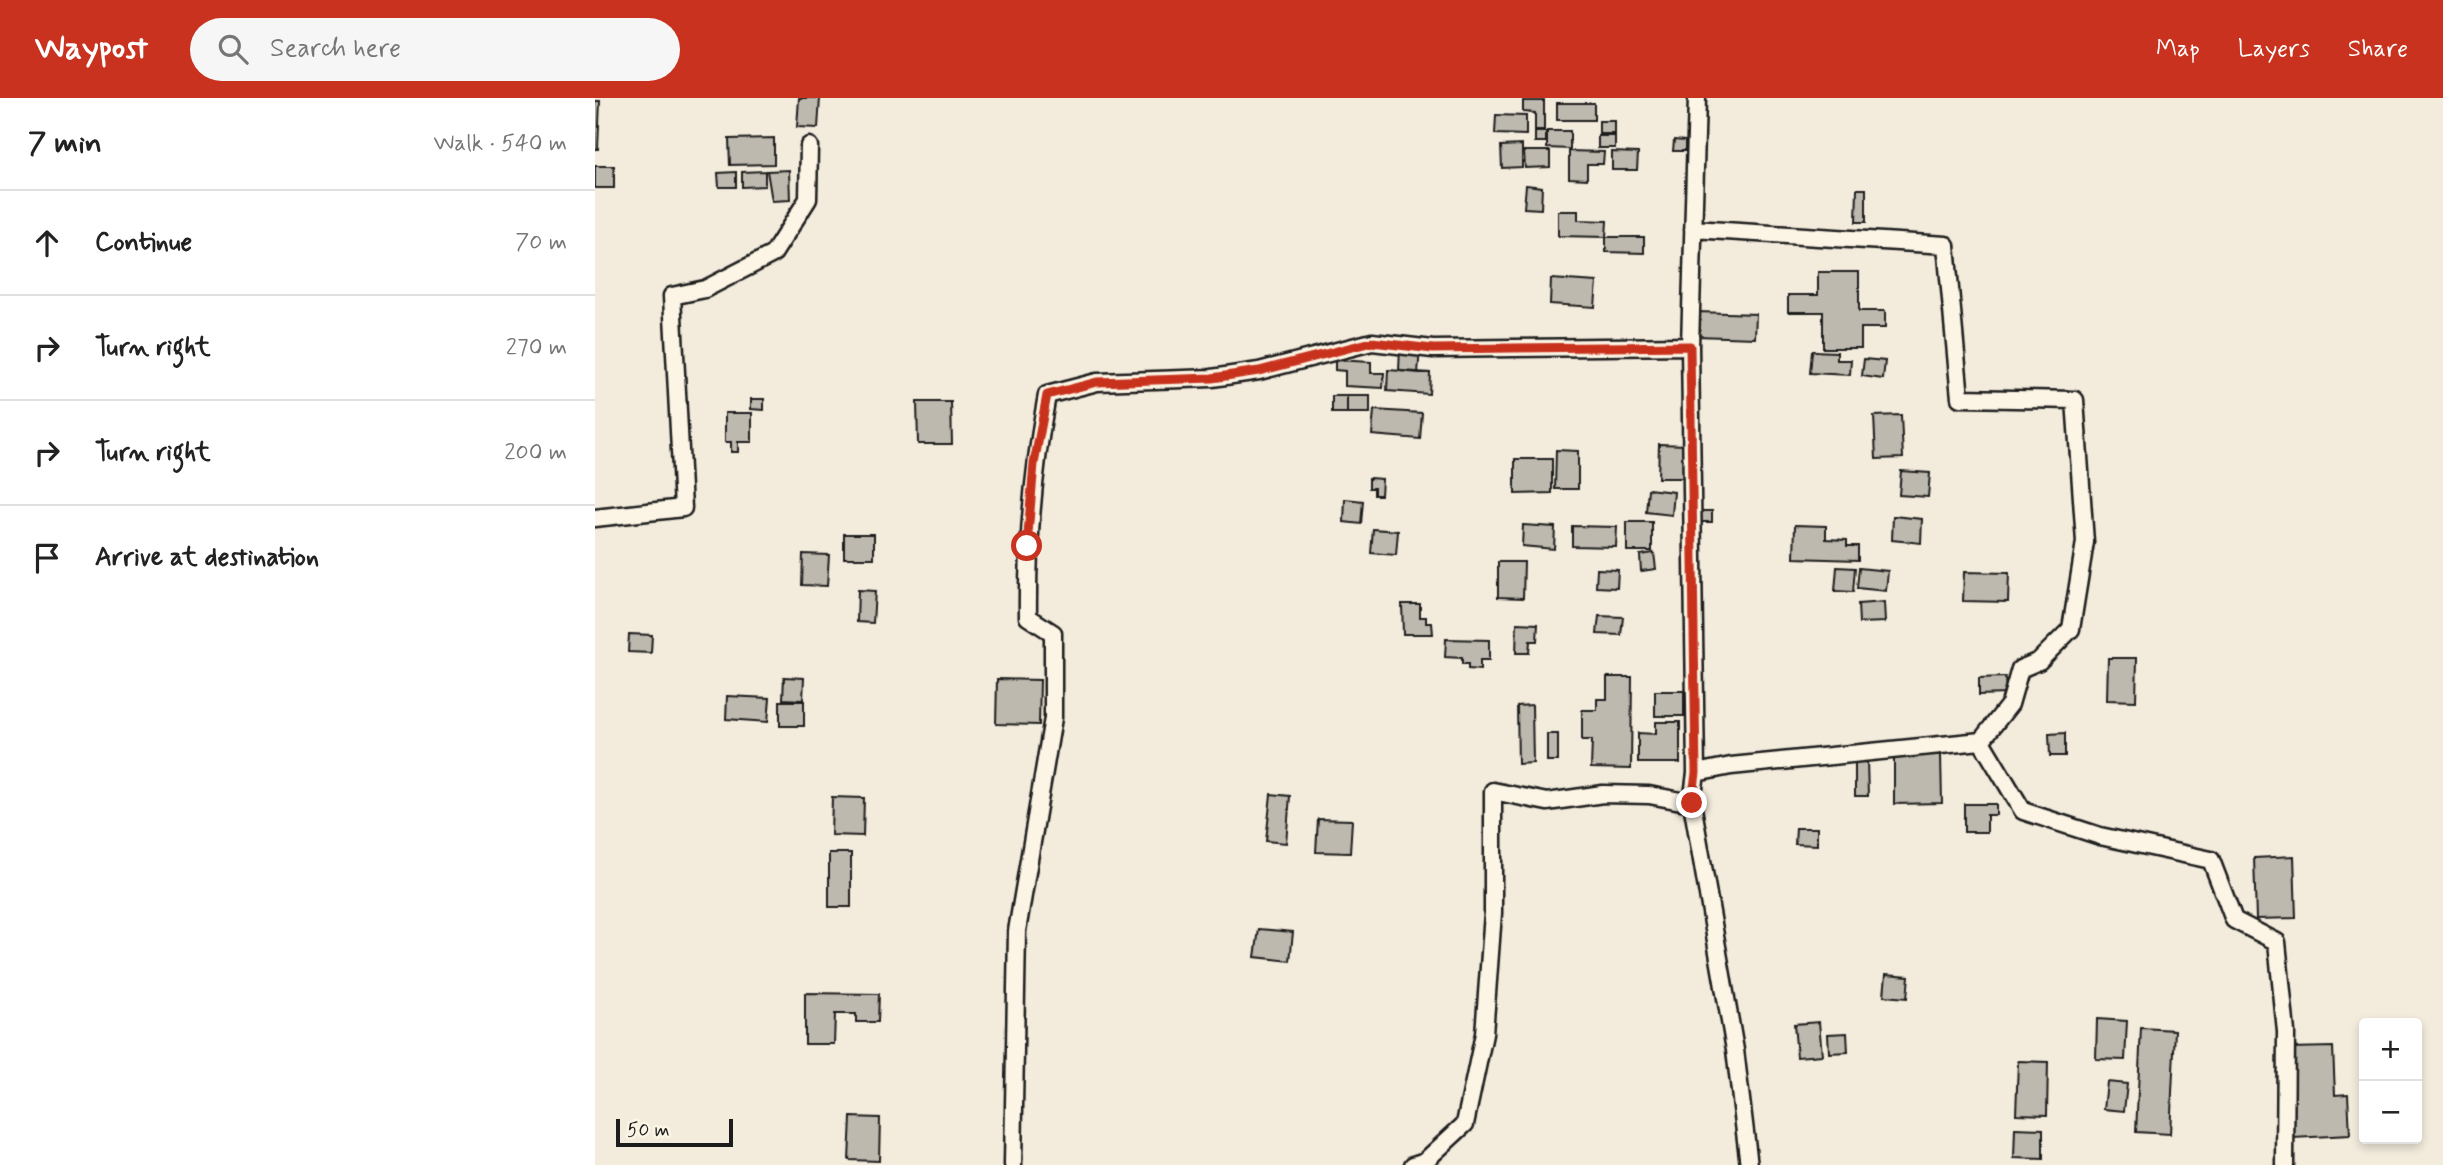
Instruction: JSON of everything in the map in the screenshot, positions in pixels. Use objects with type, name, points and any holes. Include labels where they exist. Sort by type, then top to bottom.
[{"type":"street","points":[[1697,98],[1690,346],[1696,773],[1692,803],[1735,1050],[1749,1165]]},
{"type":"street","points":[[595,517],[683,509],[672,296],[705,289],[773,254],[808,200],[809,146]]},
{"type":"street","points":[[1693,229],[1946,244],[1960,398],[2075,400],[2085,542],[2071,629],[2039,661],[2020,669],[2010,704],[1981,741],[1731,766],[1696,773]]},
{"type":"street","points":[[1013,1165],[1017,931],[1053,718],[1053,633],[1028,617],[1027,546],[1034,464],[1047,395],[1097,382],[1212,378],[1259,371],[1372,342],[1433,349],[1690,346]]},
{"type":"street","points":[[1981,741],[2024,811],[2100,836],[2211,860],[2234,920],[2277,942],[2285,1032],[2285,1165]]},
{"type":"street","points":[[1413,1165],[1425,1161],[1465,1124],[1484,1034],[1493,913],[1493,792],[1547,802],[1603,794],[1649,794],[1692,803]]},
{"type":"building","points":[[799,98],[820,98],[818,128],[797,127]]},
{"type":"building","points":[[595,101],[600,101],[598,149],[595,149]]},
{"type":"building","points":[[1523,101],[1544,101],[1544,130],[1535,130],[1535,113],[1523,112]]},
{"type":"building","points":[[1557,103],[1594,103],[1594,120],[1557,120]]},
{"type":"building","points":[[1496,115],[1526,116],[1526,135],[1495,134]]},
{"type":"building","points":[[1599,121],[1615,121],[1615,134],[1599,134]]},
{"type":"building","points":[[1547,131],[1570,131],[1570,149],[1547,148]]},
{"type":"building","points":[[1535,132],[1546,132],[1546,142],[1535,142]]},
{"type":"building","points":[[1598,136],[1615,136],[1615,148],[1598,148]]},
{"type":"building","points":[[774,138],[774,164],[730,165],[729,139]]},
{"type":"building","points":[[1674,140],[1685,141],[1685,151],[1673,151]]},
{"type":"building","points":[[1522,145],[1522,167],[1502,168],[1501,146]]},
{"type":"building","points":[[1524,151],[1550,151],[1550,167],[1525,168]]},
{"type":"building","points":[[1569,151],[1604,152],[1603,164],[1587,164],[1587,179],[1569,178]]},
{"type":"building","points":[[1612,152],[1638,153],[1637,170],[1612,170]]},
{"type":"building","points":[[595,166],[614,166],[614,188],[595,188]]},
{"type":"building","points":[[789,170],[790,200],[772,201],[767,171]]},
{"type":"building","points":[[765,171],[765,186],[742,187],[742,172]]},
{"type":"building","points":[[736,172],[736,187],[719,187],[718,173]]},
{"type":"building","points":[[1526,185],[1542,187],[1541,209],[1524,208]]},
{"type":"building","points":[[1857,189],[1866,189],[1866,222],[1856,222]]},
{"type":"building","points":[[1558,211],[1578,211],[1578,220],[1607,221],[1606,237],[1558,236]]},
{"type":"building","points":[[1606,237],[1644,237],[1644,253],[1606,252]]},
{"type":"building","points":[[1818,272],[1859,272],[1859,311],[1885,311],[1885,328],[1861,328],[1861,348],[1823,348],[1823,312],[1788,312],[1788,295],[1818,295]]},
{"type":"building","points":[[1551,279],[1597,282],[1595,307],[1550,304]]},
{"type":"building","points":[[1697,312],[1756,314],[1755,338],[1696,336]]},
{"type":"building","points":[[1400,348],[1420,349],[1418,373],[1399,371]]},
{"type":"building","points":[[1812,351],[1837,352],[1837,360],[1851,360],[1850,375],[1810,373]]},
{"type":"building","points":[[1864,359],[1885,361],[1883,379],[1862,376]]},
{"type":"building","points":[[1335,360],[1371,362],[1371,373],[1384,373],[1383,388],[1345,386],[1345,371],[1335,370]]},
{"type":"building","points":[[1388,370],[1430,373],[1429,394],[1387,391]]},
{"type":"building","points":[[1332,396],[1347,396],[1347,413],[1332,413]]},
{"type":"building","points":[[1347,396],[1370,396],[1370,413],[1347,413]]},
{"type":"building","points":[[751,399],[764,399],[764,410],[751,409]]},
{"type":"building","points":[[917,402],[951,402],[952,444],[918,444]]},
{"type":"building","points":[[1374,410],[1422,413],[1420,439],[1372,435]]},
{"type":"building","points":[[725,413],[752,413],[752,442],[738,442],[738,452],[731,452],[731,442],[725,442]]},
{"type":"building","points":[[1901,415],[1903,458],[1876,459],[1874,416]]},
{"type":"building","points":[[1659,444],[1687,445],[1687,478],[1658,478]]},
{"type":"building","points":[[1556,450],[1578,451],[1578,489],[1555,489]]},
{"type":"building","points":[[1515,459],[1552,459],[1552,493],[1515,494]]},
{"type":"building","points":[[1901,471],[1930,473],[1928,497],[1899,495]]},
{"type":"building","points":[[1369,478],[1382,479],[1381,495],[1374,495],[1374,488],[1369,488]]},
{"type":"building","points":[[1648,489],[1674,492],[1672,515],[1646,512]]},
{"type":"building","points":[[1345,499],[1363,501],[1361,524],[1344,522]]},
{"type":"building","points":[[1700,511],[1712,511],[1712,522],[1700,522]]},
{"type":"building","points":[[1893,516],[1922,519],[1921,543],[1892,540]]},
{"type":"building","points":[[1627,522],[1652,522],[1652,551],[1627,551]]},
{"type":"building","points":[[1523,525],[1555,527],[1554,549],[1522,546]]},
{"type":"building","points":[[1795,525],[1826,526],[1826,539],[1847,540],[1847,546],[1858,546],[1858,560],[1794,558]]},
{"type":"building","points":[[1572,526],[1617,527],[1616,547],[1572,546]]},
{"type":"building","points":[[1373,529],[1398,531],[1396,555],[1371,553]]},
{"type":"building","points":[[844,534],[874,534],[874,558],[844,558]]},
{"type":"building","points":[[1654,553],[1656,569],[1641,571],[1640,555]]},
{"type":"building","points":[[803,554],[829,555],[827,586],[802,585]]},
{"type":"building","points":[[1498,562],[1524,562],[1523,598],[1498,597]]},
{"type":"building","points":[[1837,567],[1855,568],[1853,592],[1835,591]]},
{"type":"building","points":[[1859,568],[1888,571],[1886,591],[1857,588]]},
{"type":"building","points":[[1597,569],[1618,570],[1617,588],[1596,587]]},
{"type":"building","points":[[1964,572],[2009,573],[2008,602],[1963,601]]},
{"type":"building","points":[[858,590],[875,591],[873,623],[857,622]]},
{"type":"building","points":[[1884,602],[1885,622],[1859,623],[1858,604]]},
{"type":"building","points":[[1402,604],[1420,604],[1420,617],[1426,617],[1426,623],[1432,623],[1433,634],[1403,634]]},
{"type":"building","points":[[1599,616],[1623,617],[1621,635],[1597,634]]},
{"type":"building","points":[[1517,623],[1538,624],[1537,641],[1530,641],[1529,653],[1516,653]]},
{"type":"building","points":[[629,634],[652,635],[651,653],[628,652]]},
{"type":"building","points":[[1446,639],[1489,640],[1489,660],[1480,660],[1480,670],[1468,669],[1468,664],[1462,664],[1462,658],[1445,657]]},
{"type":"building","points":[[2108,658],[2137,658],[2136,701],[2107,700]]},
{"type":"building","points":[[784,677],[804,678],[803,700],[783,699]]},
{"type":"building","points":[[1607,677],[1632,677],[1631,769],[1591,768],[1592,740],[1582,740],[1582,710],[1597,710],[1597,699],[1607,699]]},
{"type":"building","points":[[2005,677],[2006,694],[1979,695],[1979,678]]},
{"type":"building","points":[[997,679],[1040,680],[1039,725],[996,724]]},
{"type":"building","points":[[1655,691],[1684,691],[1684,716],[1655,716]]},
{"type":"building","points":[[727,696],[770,698],[768,722],[726,719]]},
{"type":"building","points":[[780,701],[804,701],[804,726],[780,726]]},
{"type":"building","points":[[1532,705],[1533,763],[1518,764],[1517,706]]},
{"type":"building","points":[[1656,722],[1680,722],[1680,763],[1638,763],[1638,733],[1656,734]]},
{"type":"building","points":[[2065,733],[2065,756],[2050,756],[2049,734]]},
{"type":"building","points":[[1547,734],[1558,734],[1558,761],[1547,761]]},
{"type":"building","points":[[1894,755],[1941,755],[1942,803],[1894,804]]},
{"type":"building","points":[[1855,760],[1867,760],[1868,796],[1855,796]]},
{"type":"building","points":[[1271,794],[1290,796],[1286,843],[1266,841]]},
{"type":"building","points":[[832,797],[864,798],[863,836],[831,835]]},
{"type":"building","points":[[1964,804],[1996,804],[1996,815],[1987,815],[1987,832],[1964,832]]},
{"type":"building","points":[[1318,819],[1352,820],[1350,853],[1316,852]]},
{"type":"building","points":[[1796,828],[1817,828],[1817,845],[1795,844]]},
{"type":"building","points":[[829,853],[851,853],[851,907],[829,907]]},
{"type":"building","points":[[2294,856],[2296,918],[2256,919],[2254,858]]},
{"type":"building","points":[[1259,929],[1293,932],[1290,961],[1255,957]]},
{"type":"building","points":[[1886,974],[1909,976],[1907,998],[1884,996]]},
{"type":"building","points":[[805,993],[879,994],[878,1022],[856,1022],[856,1014],[835,1014],[834,1044],[805,1044]]},
{"type":"building","points":[[2097,1019],[2127,1021],[2125,1060],[2096,1059]]},
{"type":"building","points":[[1819,1022],[1822,1055],[1797,1057],[1794,1024]]},
{"type":"building","points":[[2141,1028],[2175,1030],[2170,1134],[2136,1132]]},
{"type":"building","points":[[1847,1033],[1848,1052],[1829,1053],[1828,1034]]},
{"type":"building","points":[[2333,1047],[2335,1095],[2348,1094],[2350,1135],[2293,1138],[2289,1048]]},
{"type":"building","points":[[2018,1061],[2048,1062],[2047,1115],[2016,1114]]},
{"type":"building","points":[[2107,1082],[2127,1084],[2124,1111],[2104,1109]]},
{"type":"building","points":[[851,1117],[880,1118],[879,1161],[849,1160]]},
{"type":"building","points":[[2015,1128],[2043,1129],[2043,1159],[2014,1158]]},
{"type":"route","points":[[1027,546],[1034,464],[1047,395],[1061,390],[1097,382],[1212,378],[1259,371],[1372,342],[1433,349],[1553,350],[1690,346],[1696,773],[1692,803]]}]
